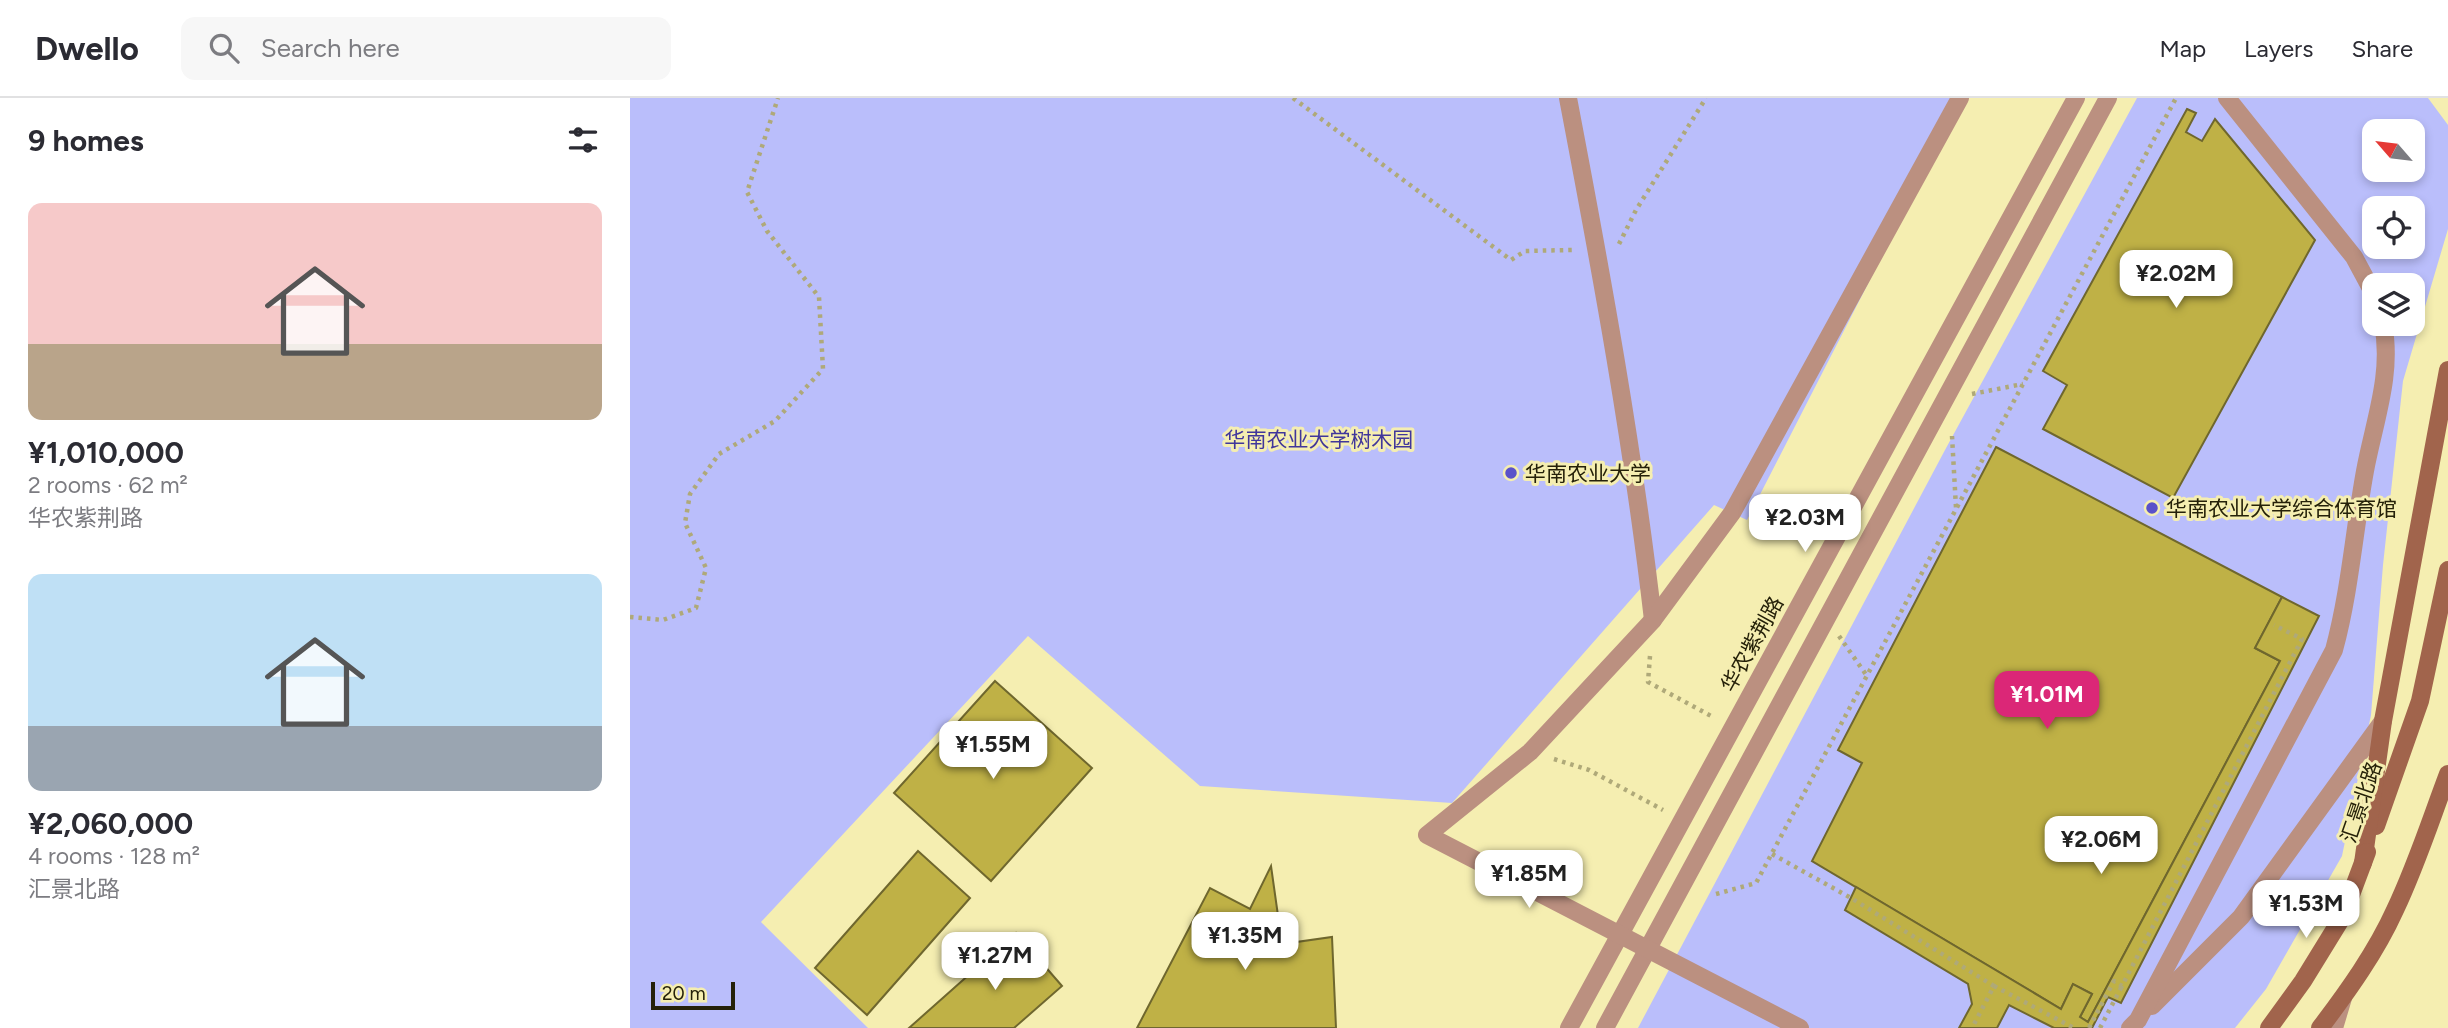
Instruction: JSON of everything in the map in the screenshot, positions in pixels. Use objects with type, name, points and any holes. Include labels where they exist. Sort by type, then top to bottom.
[{"type":"street","points":[[1568,98],[1602,276],[1641,519],[1653,620]]},
{"type":"street","points":[[1800,1028],[1427,835],[1530,752],[1653,620],[1732,513],[1960,98]]},
{"type":"street","name":"华农紫荆路","points":[[1569,1028],[2076,98]]},
{"type":"street","points":[[1605,1028],[2108,98]]},
{"type":"street","points":[[2227,98],[2354,257],[2363,273]]},
{"type":"street","points":[[2134,1024],[2334,650],[2343,616],[2365,470],[2381,404],[2387,346],[2385,336]]},
{"type":"street","points":[[2363,863],[2383,721],[2448,370]]},
{"type":"street","name":"汇景北路","points":[[2269,1028],[2303,981],[2343,916],[2420,701],[2448,570]]},
{"type":"street","points":[[2134,1024],[2241,917],[2383,721]]},
{"type":"street","points":[[2320,1028],[2344,996],[2395,912],[2448,774]]},
{"type":"street","points":[[2334,1028],[2344,996]]},
{"type":"path","points":[[630,617],[663,620],[696,608],[706,568],[685,523],[690,494],[719,454],[775,421],[823,369],[819,297],[767,231],[747,192],[778,98]]},
{"type":"path","points":[[1293,98],[1511,260],[1525,251],[1572,250],[1602,276],[1636,209],[1706,98]]},
{"type":"path","points":[[1716,894],[1756,883],[2176,98]]},
{"type":"path","points":[[1967,395],[2023,384]]},
{"type":"path","points":[[1952,424],[1956,509]]},
{"type":"path","points":[[1653,620],[1648,682],[1714,717]]},
{"type":"path","points":[[2100,1028],[2302,639],[2274,625]]},
{"type":"path","points":[[1838,634],[1867,676]]},
{"type":"path","points":[[1530,752],[1589,770],[1663,810]]},
{"type":"path","points":[[1772,854],[1851,898],[1994,986],[2074,1028]]},
{"type":"path","points":[[2089,1028],[2113,981],[2122,986]]},
{"type":"path","points":[[1972,1028],[1994,986]]},
{"type":"green space","name":"华南农业大学树木园","points":[[630,98],[1963,98],[1747,520],[1714,505],[1452,803],[1200,786],[1028,636],[761,922],[868,1028],[630,1028]]},
{"type":"green space","name":"华南农业大学综合体育馆","points":[[2137,98],[2428,98],[2448,125],[2448,229],[2425,307],[2425,273],[2362,273],[2362,336],[2416,336],[2403,381],[2383,565],[2371,715],[2342,856],[2266,989],[2235,1028],[1638,1028],[1945,450]]},
{"type":"building","points":[[2187,109],[2196,113],[2186,132],[2202,141],[2215,119],[2315,240],[2173,498],[2043,429],[2067,385],[2043,371]]},
{"type":"building","points":[[1996,447],[2282,597],[2255,648],[2280,661],[2088,1022],[2080,1017],[2092,994],[2073,984],[2061,1009],[1812,861],[1862,763],[1838,750]]},
{"type":"building","points":[[2282,597],[2319,616],[2121,1003],[2108,997],[2092,1028],[2054,1028],[2009,1005],[1997,1028],[1959,1028],[1972,1004],[1968,984],[1845,910],[1856,887],[2061,1009],[2073,984],[2092,994],[2080,1017],[2088,1022],[2280,661],[2255,648]]},
{"type":"building","points":[[995,681],[1092,768],[991,881],[894,793]]},
{"type":"building","points":[[918,851],[970,898],[867,1015],[815,968]]},
{"type":"building","points":[[1271,866],[1282,944],[1332,937],[1336,1028],[1137,1028],[1210,888],[1250,909]]},
{"type":"building","points":[[1016,933],[1062,986],[1014,1028],[909,1028]]},
{"type":"place","name":"华南农业大学","points":[[1511,473]]},
{"type":"place","name":"华南农业大学综合体育馆","points":[[2152,508]]}]
